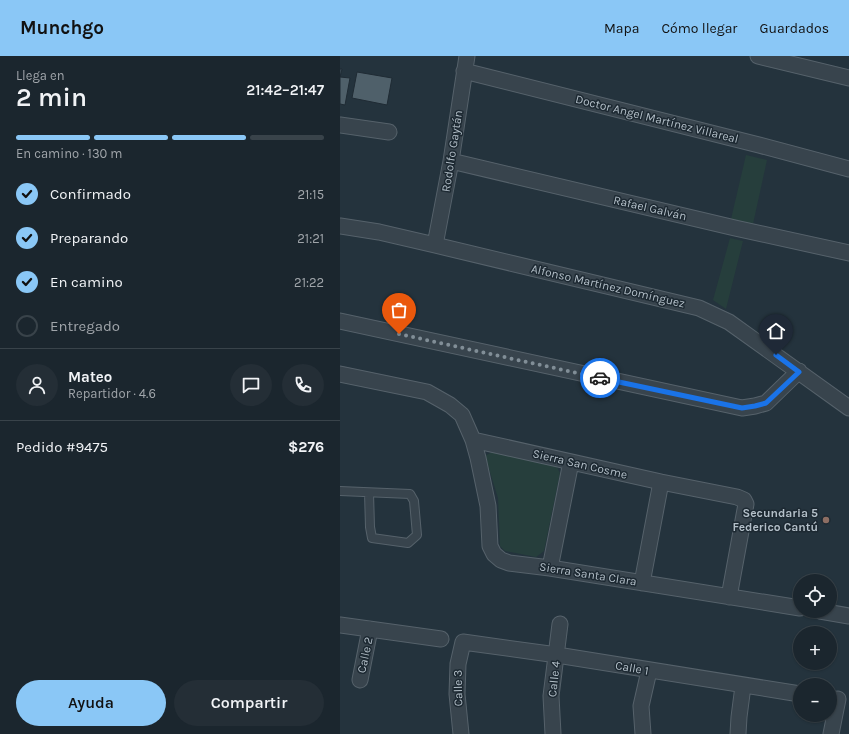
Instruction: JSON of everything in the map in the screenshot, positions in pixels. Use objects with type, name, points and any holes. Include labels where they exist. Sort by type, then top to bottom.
[{"type":"street","name":"Rodolfo Gaytán","points":[[436,245],[451,161],[467,56]]},
{"type":"street","points":[[758,56],[849,78]]},
{"type":"street","name":"Doctor Angel Martínez Villareal","points":[[464,72],[849,168]]},
{"type":"street","points":[[340,126],[389,132]]},
{"type":"street","name":"Rafael Galván","points":[[451,161],[849,253]]},
{"type":"street","name":"Alfonso Martínez Domínguez","points":[[340,226],[379,232],[436,245],[699,308],[729,322],[849,408]]},
{"type":"street","points":[[340,322],[742,408],[766,403],[799,372]]},
{"type":"street","points":[[340,374],[427,392],[450,404],[462,415],[473,440]]},
{"type":"street","name":"Sierra San Cosme","points":[[473,440],[744,500],[746,504],[729,597]]},
{"type":"street","name":"Sierra Santa Clara","points":[[473,440],[488,506],[490,546],[494,554],[501,560],[509,563],[550,568],[793,607]]},
{"type":"street","points":[[550,568],[571,462]]},
{"type":"street","points":[[642,583],[661,482]]},
{"type":"street","points":[[837,614],[849,616]]},
{"type":"street","name":"Calle 4","points":[[553,734],[551,696],[560,624]]},
{"type":"street","points":[[340,625],[440,639]]},
{"type":"street","name":"Calle 2","points":[[360,680],[370,630]]},
{"type":"street","name":"Calle 1","points":[[463,642],[557,655],[793,693]]},
{"type":"street","name":"Calle 3","points":[[461,734],[457,694],[458,664],[463,642]]},
{"type":"street","points":[[643,734],[641,706],[649,671]]},
{"type":"street","points":[[738,734],[743,686]]},
{"type":"street","points":[[830,734],[839,700]]},
{"type":"lane","points":[[340,491],[410,494],[414,501],[417,536],[408,543],[372,538],[370,527],[369,493]]},
{"type":"green space","points":[[746,155],[767,160],[753,224],[731,219]]},
{"type":"green space","points":[[730,238],[743,241],[726,309],[713,300]]},
{"type":"green space","points":[[492,452],[557,467],[560,473],[544,551],[536,557],[505,551],[500,546],[498,498],[485,456]]},
{"type":"building","points":[[357,72],[392,78],[387,105],[352,98]]},
{"type":"building","points":[[340,77],[350,78],[345,105],[340,104]]},
{"type":"way so far","points":[[399,334],[600,378]]},
{"type":"place","name":"Secundaria 5 Federico Cantú","points":[[826,520]]},
{"type":"route","points":[[600,378],[742,408],[766,403],[799,372],[776,355]]}]
